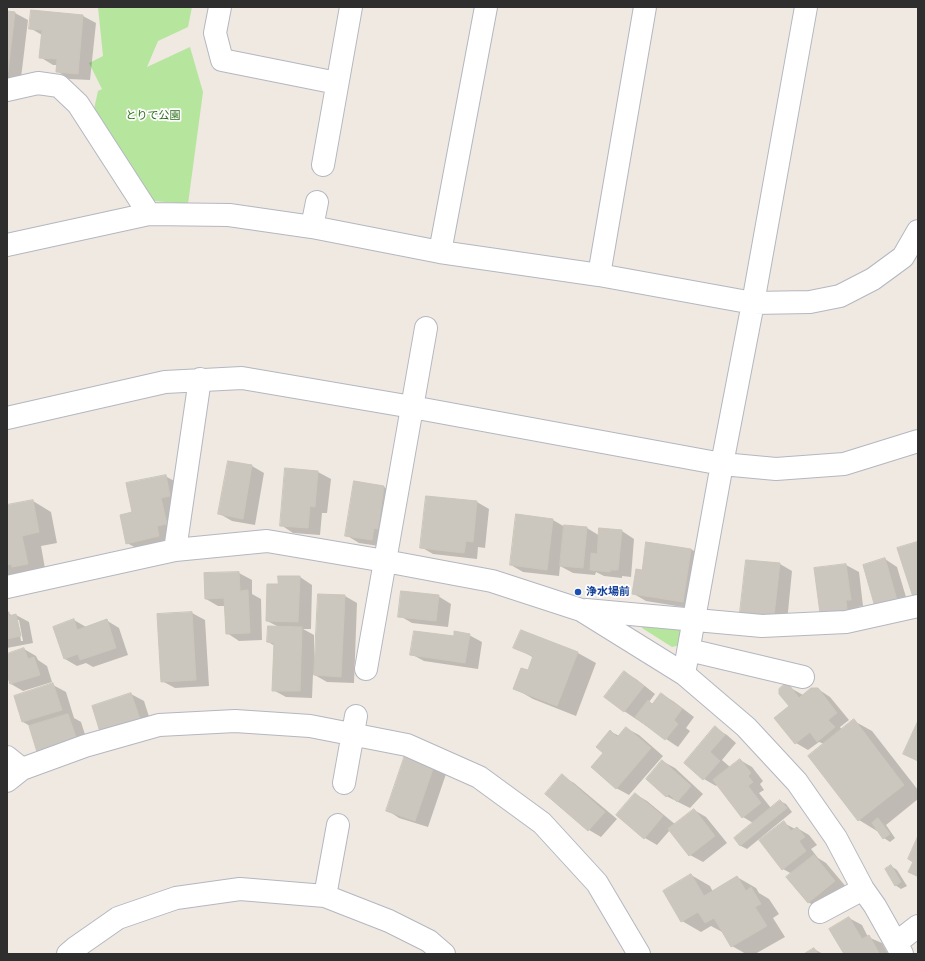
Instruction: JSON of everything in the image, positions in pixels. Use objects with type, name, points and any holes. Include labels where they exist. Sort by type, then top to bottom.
[{"type":"street","points":[[220,7],[215,33],[222,60],[337,83]]},
{"type":"street","points":[[323,165],[351,7]]},
{"type":"street","points":[[440,252],[486,7]]},
{"type":"street","points":[[599,275],[645,7]]},
{"type":"street","points":[[684,674],[806,7]]},
{"type":"street","points":[[7,90],[38,83],[59,86],[78,104],[149,214]]},
{"type":"street","points":[[312,228],[317,202]]},
{"type":"street","points":[[7,245],[149,214],[229,215],[312,228],[440,252],[599,275],[753,303],[810,302],[840,296],[874,279],[903,257],[918,231]]},
{"type":"street","points":[[366,669],[426,328]]},
{"type":"street","points":[[7,418],[165,382],[242,378],[412,407],[722,464],[776,469],[844,464],[918,441]]},
{"type":"street","points":[[175,550],[200,379]]},
{"type":"street","points":[[7,587],[175,550],[267,541],[492,581],[581,610],[762,626],[846,622],[918,606]]},
{"type":"street","points":[[581,610],[684,674],[746,727],[797,782],[836,838],[863,889],[876,906],[899,949],[918,926]]},
{"type":"street","points":[[689,650],[802,676]]},
{"type":"street","points":[[12,769],[85,746],[159,726],[235,721],[310,726],[355,726],[407,746],[479,777],[542,823],[597,883],[639,954]]},
{"type":"street","points":[[344,783],[355,726]]},
{"type":"street","points":[[325,896],[338,825]]},
{"type":"street","points":[[68,954],[74,948],[118,918],[176,898],[240,889],[325,896],[389,921],[428,941],[444,954]]},
{"type":"street","points":[[820,912],[863,889]]},
{"type":"green space","name":"とりで公園","points":[[98,7],[192,7],[188,27],[158,41],[147,67],[190,47],[203,92],[188,204],[154,201],[94,109],[98,91],[102,89],[89,63],[103,56]]},
{"type":"green space","points":[[644,621],[679,627],[683,634],[680,645],[672,647],[642,628]]},
{"type":"building","points":[[31,10],[83,15],[78,74],[56,72],[57,59],[39,58],[42,30],[29,29]]},
{"type":"building","points":[[7,11],[15,12],[8,72],[7,72]]},
{"type":"building","points":[[228,461],[252,465],[243,519],[218,514]]},
{"type":"building","points":[[285,468],[318,471],[315,507],[310,506],[308,528],[280,526]]},
{"type":"building","points":[[166,475],[170,496],[161,498],[167,524],[157,526],[159,536],[126,544],[120,515],[132,512],[126,483]]},
{"type":"building","points":[[354,481],[384,486],[378,529],[374,528],[372,540],[345,536]]},
{"type":"building","points":[[426,496],[477,501],[473,542],[466,541],[464,553],[420,548]]},
{"type":"building","points":[[33,500],[39,532],[22,536],[28,564],[12,567],[11,564],[7,565],[7,505]]},
{"type":"building","points":[[516,514],[553,519],[547,570],[510,565]]},
{"type":"building","points":[[564,525],[587,527],[583,568],[560,566]]},
{"type":"building","points":[[599,528],[622,530],[618,570],[610,570],[610,572],[590,570],[591,553],[597,554]]},
{"type":"building","points":[[646,542],[691,549],[683,602],[632,594],[636,569],[642,570]]},
{"type":"building","points":[[917,542],[918,595],[913,597],[897,548]]},
{"type":"building","points":[[885,558],[897,600],[875,607],[863,565]]},
{"type":"building","points":[[746,560],[780,563],[774,616],[740,612]]},
{"type":"building","points":[[846,564],[851,600],[846,600],[847,610],[820,613],[814,568]]},
{"type":"building","points":[[239,572],[240,591],[248,590],[250,633],[226,634],[224,598],[205,599],[204,573]]},
{"type":"building","points":[[278,576],[300,576],[298,622],[266,621],[267,584],[278,584]]},
{"type":"building","points":[[401,591],[439,595],[436,621],[398,617]]},
{"type":"building","points":[[318,594],[345,595],[341,677],[314,675]]},
{"type":"building","points":[[7,612],[9,612],[9,616],[16,614],[21,636],[7,639]]},
{"type":"building","points":[[192,612],[196,680],[161,682],[157,614]]},
{"type":"building","points":[[74,619],[77,630],[107,619],[116,648],[80,660],[78,654],[64,659],[53,627]]},
{"type":"building","points":[[268,626],[302,627],[300,691],[272,691],[274,643],[267,642]]},
{"type":"building","points":[[521,630],[578,652],[557,706],[513,689],[521,668],[528,670],[533,656],[513,648]]},
{"type":"building","points":[[414,631],[454,636],[454,631],[470,634],[465,663],[410,655]]},
{"type":"building","points":[[24,648],[28,659],[34,657],[40,675],[10,684],[7,674],[7,654]]},
{"type":"building","points":[[624,671],[644,686],[624,712],[604,697]]},
{"type":"building","points":[[53,683],[62,710],[22,722],[14,696]]},
{"type":"building","points":[[785,684],[790,686],[799,698],[811,688],[818,688],[837,713],[828,720],[835,727],[817,742],[810,732],[795,744],[774,718],[789,706],[779,694],[779,689]]},
{"type":"building","points":[[131,693],[140,719],[100,732],[92,706]]},
{"type":"building","points":[[661,693],[682,709],[674,720],[678,724],[665,740],[635,717],[648,700],[652,704]]},
{"type":"building","points":[[68,714],[77,740],[37,752],[29,726]]},
{"type":"building","points":[[854,719],[904,785],[858,821],[808,756]]},
{"type":"building","points":[[918,721],[918,761],[903,754]]},
{"type":"building","points":[[715,726],[725,735],[710,752],[720,761],[703,780],[684,763]]},
{"type":"building","points":[[626,727],[651,748],[616,789],[591,767],[603,753],[596,747],[610,730],[617,737]]},
{"type":"building","points":[[405,755],[434,766],[415,821],[386,811]]},
{"type":"building","points":[[740,759],[751,773],[748,776],[753,782],[748,786],[761,803],[742,818],[713,780]]},
{"type":"building","points":[[662,760],[691,786],[677,802],[669,794],[666,797],[646,779]]},
{"type":"building","points":[[562,774],[605,812],[588,831],[545,794]]},
{"type":"building","points":[[635,793],[663,816],[644,839],[616,815]]},
{"type":"building","points":[[780,800],[787,808],[740,846],[734,838]]},
{"type":"building","points":[[694,809],[715,836],[689,856],[668,829]]},
{"type":"building","points":[[878,818],[890,834],[883,839],[872,823]]},
{"type":"building","points":[[784,821],[791,831],[797,827],[805,837],[799,841],[806,851],[782,870],[759,840]]},
{"type":"building","points":[[918,836],[917,876],[908,872],[913,862],[908,859]]},
{"type":"building","points":[[814,855],[835,881],[808,903],[786,877]]},
{"type":"building","points":[[891,865],[901,882],[895,886],[885,869]]},
{"type":"building","points":[[691,874],[704,896],[737,876],[746,891],[751,887],[761,904],[755,907],[767,926],[731,947],[714,918],[705,923],[698,912],[681,922],[663,891]]},
{"type":"building","points":[[849,917],[862,939],[869,935],[879,953],[844,954],[829,929]]},
{"type":"building","points":[[814,948],[818,954],[804,954]]},
{"type":"place","name":"浄水場前","points":[[578,592]]}]
